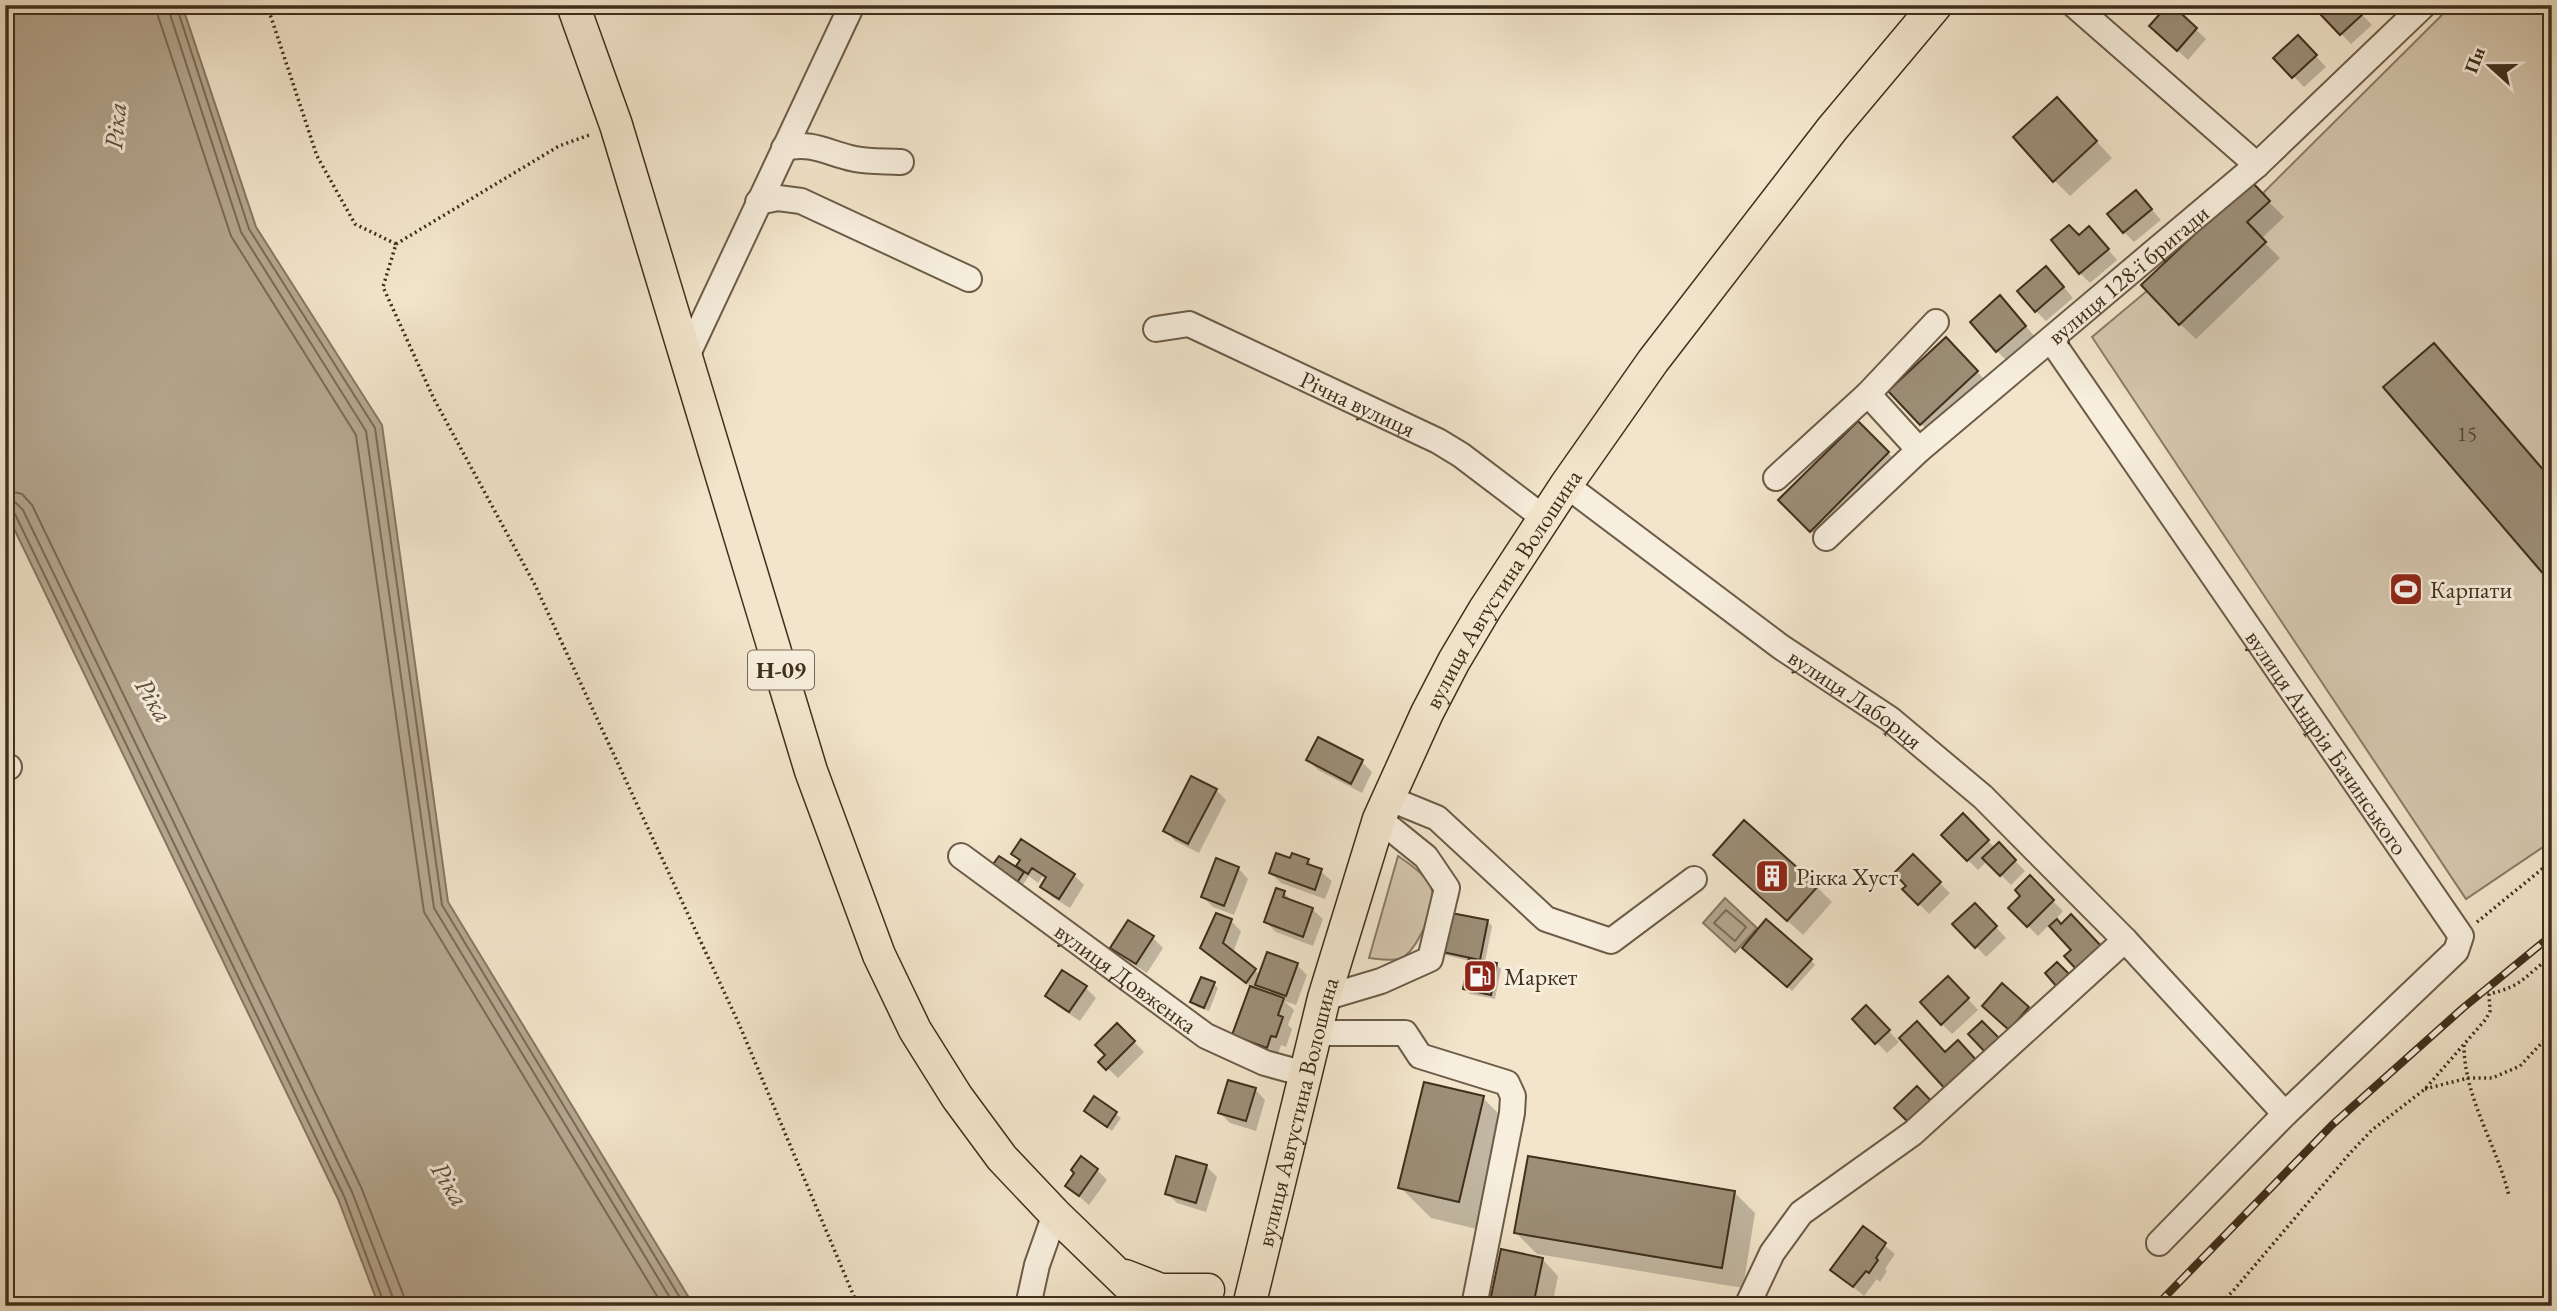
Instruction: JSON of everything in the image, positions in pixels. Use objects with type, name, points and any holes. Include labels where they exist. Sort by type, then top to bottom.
[{"type":"main road","name":"Н-09","points":[[573,5],[616,125],[811,771],[879,955],[915,1030],[957,1097],[1002,1158],[1055,1214],[1150,1306]]},
{"type":"main road","name":"вулиця Августина Волошина","points":[[1250,1306],[1324,998],[1383,809],[1454,661],[1544,518],[1653,361],[1930,7]]},
{"type":"main road","name":"вулиця Августина Волошина","points":[[1213,1298],[1261,1268]]},
{"type":"main road","name":"Н-09","points":[[1113,1270],[1136,1282],[1161,1290],[1213,1298]]},
{"type":"street","points":[[686,358],[852,5]]},
{"type":"street","points":[[2074,5],[2257,165]]},
{"type":"street","name":"вулиця 128-ї бригади","points":[[1826,538],[1919,450],[2257,165],[2424,5]]},
{"type":"street","points":[[784,148],[796,145],[818,146],[855,159],[901,162]]},
{"type":"street","points":[[758,202],[778,198],[801,201],[969,279]]},
{"type":"street","points":[[1776,478],[1868,394],[1936,322]]},
{"type":"street","name":"Річна вулиця","points":[[1156,329],[1189,324],[1438,441],[1461,455],[1544,518]]},
{"type":"street","name":"вулиця Андрія Бачинського","points":[[2051,340],[2461,936]]},
{"type":"street","points":[[1868,394],[1919,450]]},
{"type":"street","name":"вулиця Лаборця","points":[[1566,485],[1781,647],[1890,719],[1983,797],[2124,940],[2285,1114]]},
{"type":"street","points":[[1383,809],[1437,818],[1546,919],[1611,941],[1693,879]]},
{"type":"street","points":[[1324,998],[1381,981],[1430,959],[1447,888],[1426,856],[1383,809]]},
{"type":"street","name":"вулиця Довженка","points":[[961,856],[1206,1036],[1265,1063],[1305,1074]]},
{"type":"street","points":[[2159,1243],[2285,1114],[2456,951],[2461,936]]},
{"type":"street","points":[[1746,1306],[1772,1253],[1801,1213],[1913,1133],[2124,940]]},
{"type":"street","points":[[1315,1033],[1405,1033],[1420,1056],[1507,1083],[1513,1096],[1512,1113],[1474,1306]]},
{"type":"street","points":[[1028,1306],[1037,1265],[1055,1214]]},
{"type":"path","points":[[267,5],[317,156],[355,225],[396,244]]},
{"type":"path","points":[[616,125],[559,146],[396,244],[383,287],[434,399],[535,585],[739,1024],[858,1306]]},
{"type":"path","points":[[2461,936],[2552,861]]},
{"type":"path","points":[[2217,1306],[2372,1130],[2424,1089],[2486,1018],[2490,1011],[2489,994],[2510,989],[2524,981],[2552,956]]},
{"type":"path","points":[[2424,1089],[2468,1078],[2492,1078],[2520,1066],[2552,1032]]},
{"type":"path","points":[[2464,1042],[2464,1062],[2476,1107],[2499,1159],[2509,1196]]},
{"type":"shaded area","name":"Карпати","points":[[2452,5],[2552,5],[2552,841],[2466,899],[2092,337],[2148,290],[2266,242],[2247,222],[2269,201],[2263,193]]},
{"type":"shaded area","points":[[1398,856],[1429,883],[1433,896],[1431,911],[1418,939],[1402,958],[1369,958]]},
{"type":"water","name":"Ріка","points":[[5,5],[182,5],[256,227],[382,425],[448,902],[694,1306],[379,1306],[338,1199],[5,510]]},
{"type":"water","points":[[1725,898],[1757,928],[1735,952],[1703,923]]},
{"type":"building","points":[[2168,5],[2172,5],[2197,28],[2177,51],[2149,26]]},
{"type":"building","points":[[2332,5],[2355,5],[2363,14],[2340,35],[2321,15]]},
{"type":"building","points":[[2298,35],[2317,55],[2292,78],[2273,58]]},
{"type":"building","points":[[2057,97],[2097,141],[2053,182],[2013,137]]},
{"type":"building","points":[[2251,181],[2270,201],[2247,222],[2266,242],[2179,325],[2141,285]]},
{"type":"building","points":[[2136,190],[2152,209],[2123,233],[2107,214]]},
{"type":"building","points":[[2069,225],[2079,235],[2089,226],[2109,249],[2079,274],[2051,240]]},
{"type":"building","points":[[2046,266],[2064,287],[2035,312],[2017,291]]},
{"type":"building","points":[[2000,295],[2026,326],[1996,352],[1970,322]]},
{"type":"building","points":[[1946,337],[1978,371],[1920,425],[1888,391]]},
{"type":"building","points":[[2434,343],[2552,480],[2552,584],[2383,387]]},
{"type":"building","points":[[1858,421],[1889,452],[1810,532],[1778,500]]},
{"type":"building","points":[[1318,737],[1363,760],[1351,784],[1306,760]]},
{"type":"building","points":[[1191,776],[1217,789],[1188,844],[1163,831]]},
{"type":"building","points":[[1963,813],[1989,840],[1967,861],[1941,835]]},
{"type":"building","name":"Рікка Хуст","points":[[1744,820],[1818,886],[1787,921],[1713,855]]},
{"type":"building","points":[[1021,839],[1075,874],[1059,899],[1040,887],[1046,877],[1032,868],[1028,874],[1016,866],[1020,860],[1011,854]]},
{"type":"building","points":[[1999,842],[2016,860],[2000,876],[1982,858]]},
{"type":"building","points":[[1276,853],[1290,858],[1292,853],[1309,859],[1307,864],[1322,869],[1315,890],[1269,873]]},
{"type":"building","points":[[1913,854],[1941,882],[1918,905],[1902,889],[1906,886],[1894,873]]},
{"type":"building","points":[[999,856],[1024,872],[1016,884],[991,867]]},
{"type":"building","points":[[1216,858],[1239,867],[1224,906],[1201,897]]},
{"type":"building","points":[[2030,875],[2054,900],[2027,927],[2008,908],[2020,896],[2015,890]]},
{"type":"building","points":[[1276,888],[1285,891],[1283,897],[1313,908],[1303,937],[1264,922]]},
{"type":"building","points":[[1975,903],[1997,926],[1975,948],[1952,924]]},
{"type":"building","points":[[1446,912],[1488,920],[1480,960],[1438,951]]},
{"type":"building","points":[[1216,913],[1232,919],[1223,943],[1256,969],[1246,983],[1200,948]]},
{"type":"building","points":[[2071,914],[2102,947],[2077,970],[2064,956],[2071,950],[2049,926],[2057,919],[2061,924]]},
{"type":"building","points":[[1766,919],[1812,959],[1787,987],[1742,948]]},
{"type":"building","points":[[1128,920],[1154,936],[1136,964],[1110,948]]},
{"type":"building","points":[[1267,952],[1298,963],[1286,996],[1255,985]]},
{"type":"building","name":"Маркет","points":[[1469,958],[1497,963],[1491,995],[1463,989]]},
{"type":"building","points":[[2057,962],[2070,975],[2057,987],[2045,973]]},
{"type":"building","points":[[1062,970],[1087,986],[1069,1012],[1045,996]]},
{"type":"building","points":[[1948,976],[1969,998],[1941,1025],[1920,1002]]},
{"type":"building","points":[[1201,977],[1215,982],[1204,1008],[1190,1002]]},
{"type":"building","points":[[2002,983],[2029,1007],[2009,1030],[1982,1006]]},
{"type":"building","points":[[1250,986],[1284,998],[1278,1015],[1283,1017],[1276,1037],[1271,1036],[1267,1048],[1232,1035]]},
{"type":"building","points":[[1866,1005],[1890,1030],[1875,1044],[1852,1019]]},
{"type":"building","points":[[1917,1021],[1945,1052],[1958,1040],[1978,1062],[1947,1091],[1899,1038]]},
{"type":"building","points":[[1982,1021],[2000,1039],[1986,1053],[1968,1034]]},
{"type":"building","points":[[1117,1023],[1135,1041],[1106,1070],[1098,1062],[1105,1055],[1095,1045]]},
{"type":"building","points":[[1228,1080],[1256,1088],[1246,1121],[1218,1113]]},
{"type":"building","points":[[1424,1082],[1484,1096],[1459,1202],[1398,1188]]},
{"type":"building","points":[[1917,1086],[1935,1105],[1913,1127],[1894,1108]]},
{"type":"building","points":[[1094,1096],[1117,1112],[1107,1127],[1084,1111]]},
{"type":"building","points":[[1081,1156],[1098,1169],[1079,1196],[1065,1186],[1074,1173],[1071,1170]]},
{"type":"building","points":[[1176,1156],[1207,1165],[1196,1203],[1165,1194]]},
{"type":"building","points":[[1528,1156],[1735,1191],[1722,1268],[1514,1233]]},
{"type":"building","points":[[1863,1226],[1886,1243],[1869,1273],[1866,1271],[1853,1287],[1830,1270]]},
{"type":"building","points":[[1501,1249],[1543,1258],[1533,1306],[1489,1306]]},
{"type":"railway","points":[[2156,1306],[2332,1125],[2463,1008],[2552,935]]},
{"type":"place","name":"Карпати","points":[[2406,589]]},
{"type":"place","name":"Рікка Хуст","points":[[1772,876]]},
{"type":"place","name":"Маркет","points":[[1480,976]]}]
